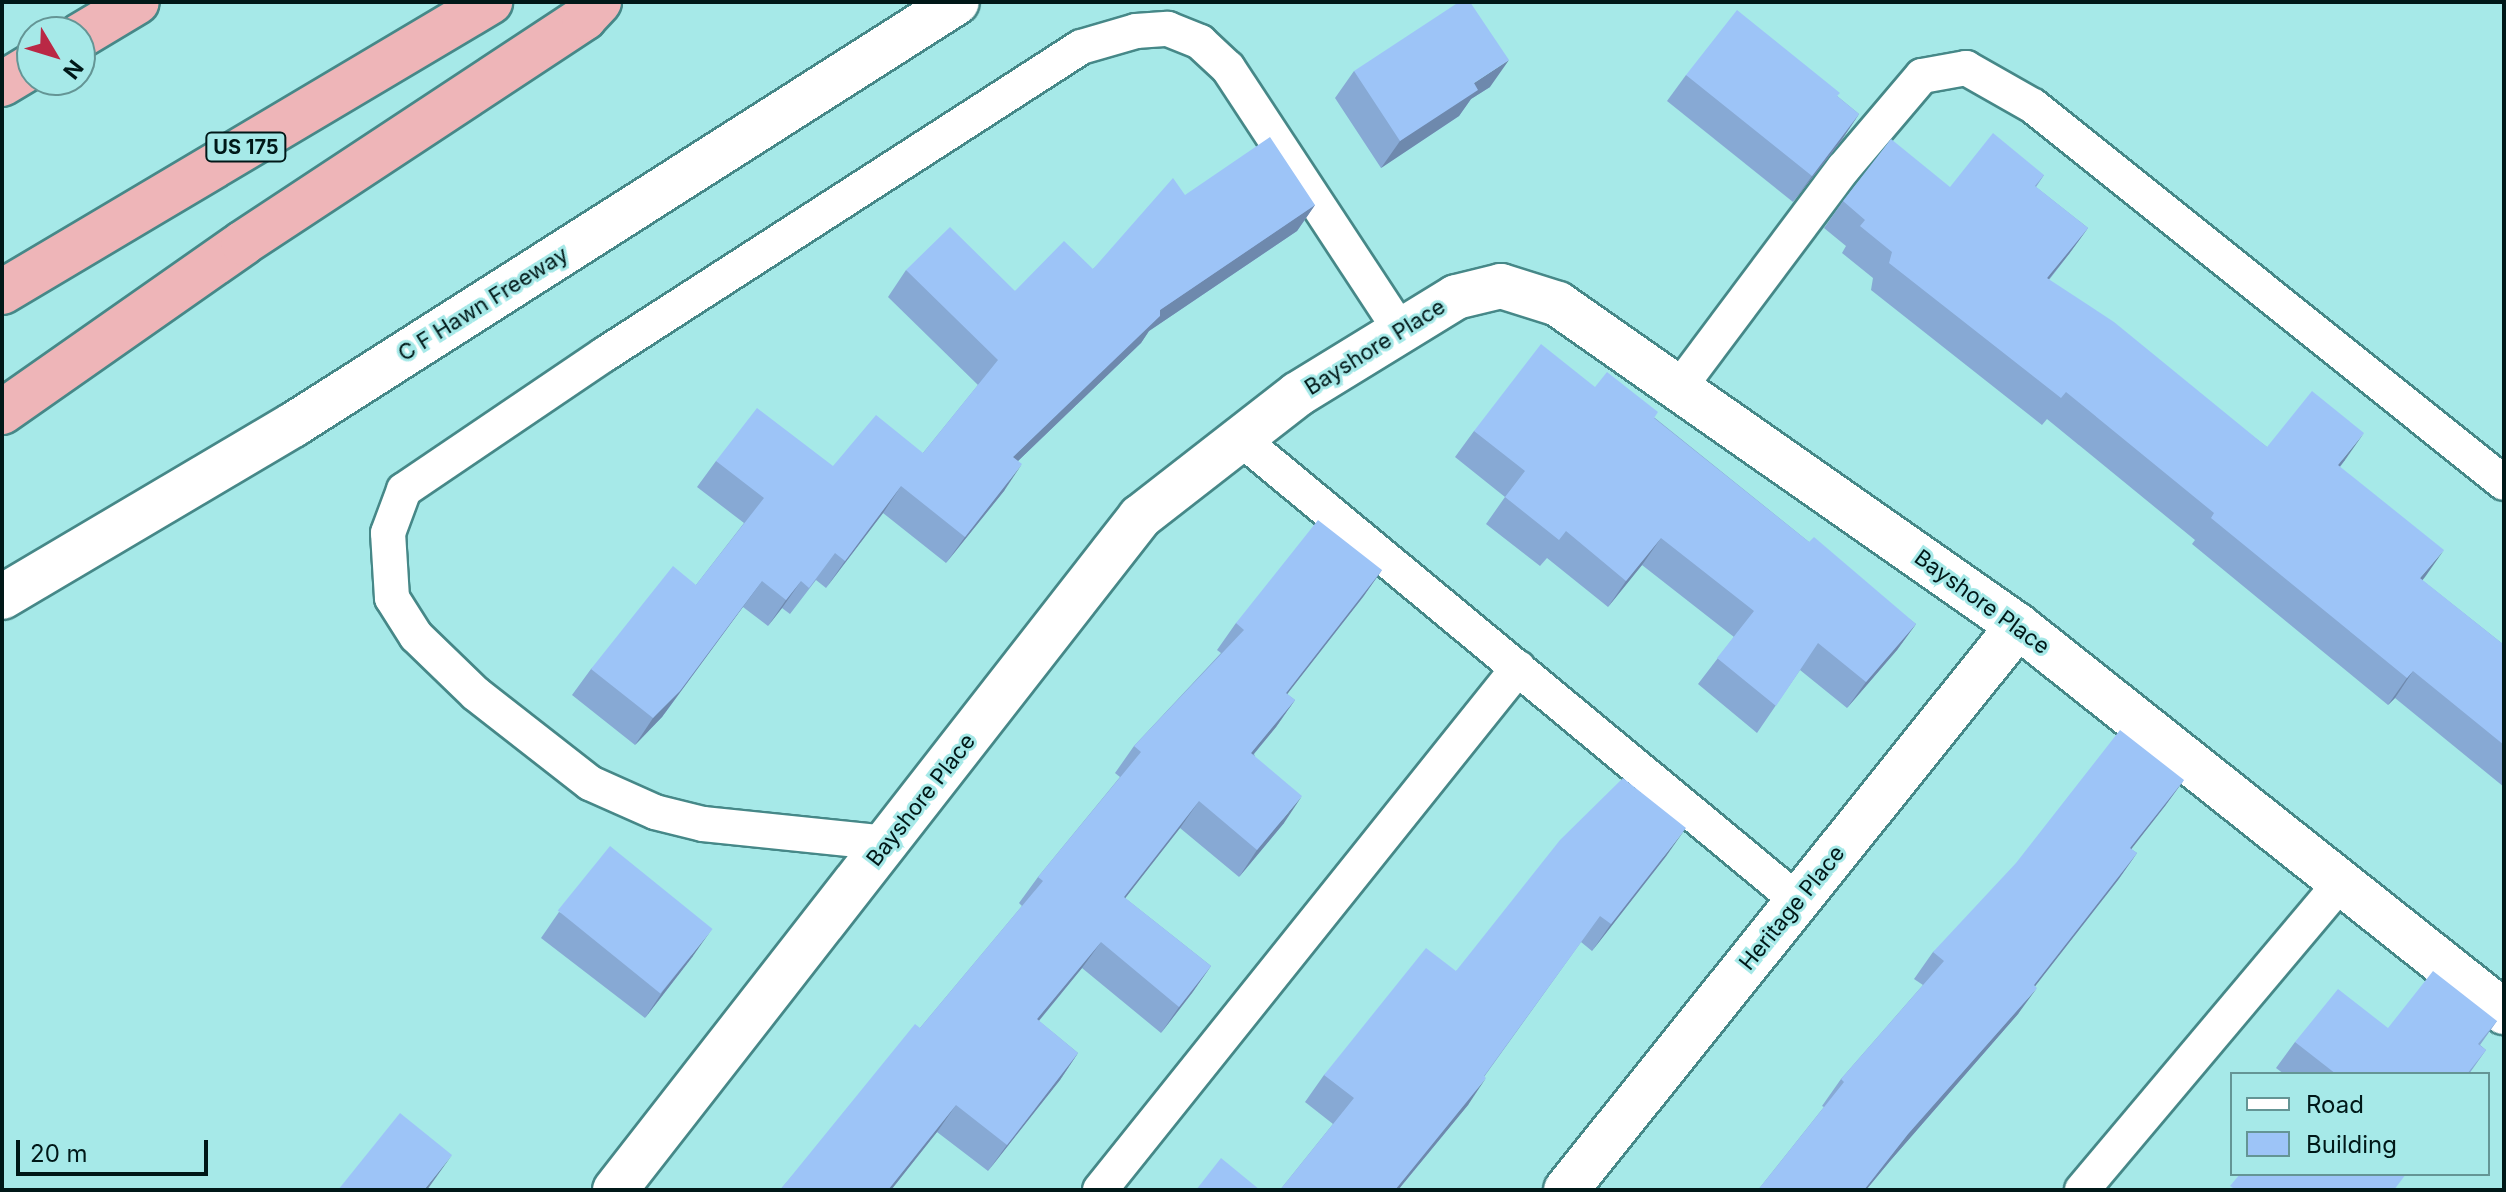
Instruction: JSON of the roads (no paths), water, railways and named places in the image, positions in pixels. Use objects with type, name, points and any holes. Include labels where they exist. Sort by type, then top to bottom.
[{"type":"highway","points":[[96,26],[137,2]]},
{"type":"highway","name":"US 175","points":[[2,292],[490,2]]},
{"type":"highway","points":[[2,412],[243,243],[584,18],[599,2]]},
{"type":"street","name":"C F Hawn Freeway","points":[[2,597],[293,425],[957,2]]},
{"type":"street","name":"Bayshore Place","points":[[615,1190],[1140,517],[1298,394],[1456,297],[1501,286],[1558,304],[2018,626],[2504,1012]]},
{"type":"street","name":"Heritage Place","points":[[1566,1190],[2018,626]]},
{"type":"lane","points":[[887,843],[703,824],[655,812],[590,783],[476,694],[416,636],[392,598],[388,533],[404,490],[605,354],[1081,47],[1136,31],[1168,29],[1200,42],[1228,68],[1401,331]]},
{"type":"lane","points":[[1679,388],[1843,169],[1922,76],[1966,68],[2033,106],[2504,483]]},
{"type":"lane","points":[[1241,439],[1798,901]]},
{"type":"lane","points":[[1100,1190],[1518,668]]},
{"type":"lane","points":[[2082,1190],[2341,882]]}]
